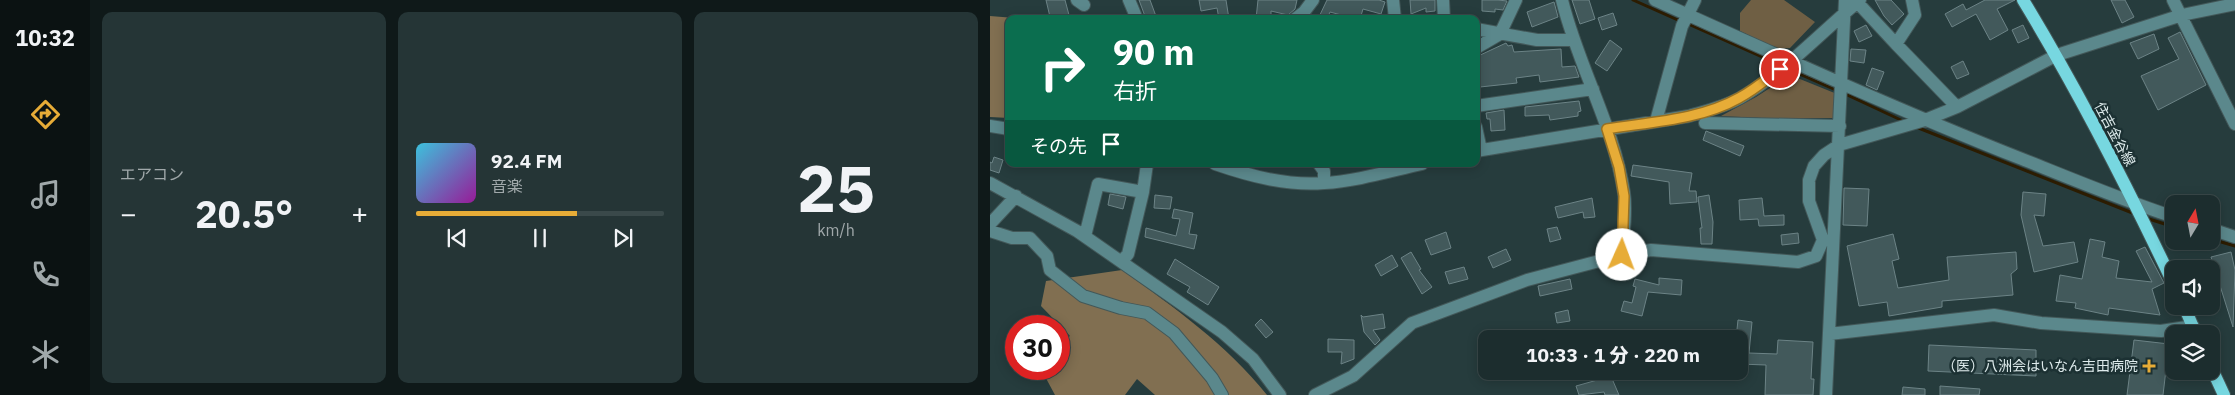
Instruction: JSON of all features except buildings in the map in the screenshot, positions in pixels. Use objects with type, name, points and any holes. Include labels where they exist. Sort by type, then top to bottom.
[{"type":"main road","name":"住吉金谷線","points":[[2023,0],[2057,55],[2136,204],[2165,266]]},
{"type":"main road","points":[[2217,380],[2224,395]]},
{"type":"street","points":[[1129,0],[1135,15]]},
{"type":"street","points":[[1300,15],[1313,0]]},
{"type":"street","points":[[1392,0],[1394,15]]},
{"type":"street","points":[[1443,0],[1444,15]]},
{"type":"street","points":[[1480,46],[1500,34],[1516,0]]},
{"type":"street","points":[[1562,0],[1574,40],[1593,89],[1619,167],[1624,196],[1622,255]]},
{"type":"street","points":[[1655,0],[1685,20],[1841,90],[2165,214]]},
{"type":"street","points":[[1656,121],[1685,20],[1694,0]]},
{"type":"street","points":[[1896,44],[1915,15],[1912,0]]},
{"type":"street","points":[[2173,0],[2235,124]]},
{"type":"street","points":[[1852,4],[1896,44],[1957,107]]},
{"type":"street","points":[[1480,150],[1689,116],[1731,102],[1763,83],[1852,4]]},
{"type":"street","points":[[1826,395],[1841,90],[1852,4]]},
{"type":"street","points":[[1315,395],[1353,376],[1395,336],[1412,323],[1527,280],[1622,255],[1651,250],[1670,250],[1798,262],[1816,256],[1823,240],[1809,201],[1809,180],[1814,166],[1824,155],[1839,145],[1922,121],[1957,107],[2057,55],[2182,15],[2235,4]]},
{"type":"street","points":[[1480,30],[1537,40],[1574,40]]},
{"type":"street","points":[[1480,105],[1593,89]]},
{"type":"street","points":[[1705,123],[1840,126]]},
{"type":"street","points":[[990,126],[1005,128]]},
{"type":"street","points":[[1122,261],[1128,254],[1143,192],[1147,167]]},
{"type":"street","points":[[1227,167],[1281,181],[1324,183],[1360,178],[1409,167]]},
{"type":"street","points":[[1321,167],[1324,171],[1324,183]]},
{"type":"street","points":[[990,183],[1085,236],[1222,332],[1253,358],[1280,395]]},
{"type":"street","points":[[1085,236],[1098,184],[1143,192]]},
{"type":"street","points":[[990,224],[1016,196]]},
{"type":"street","points":[[990,231],[1012,238],[1030,238],[1047,256],[1050,270],[1083,296],[1121,308],[1147,313],[1174,333],[1212,378],[1222,395]]},
{"type":"street","points":[[2220,232],[2235,237]]},
{"type":"street","points":[[1829,334],[1994,314],[2041,323],[2165,331]]},
{"type":"shaded area","points":[[1751,0],[1784,0],[1815,22],[1790,48],[1776,49],[1740,31],[1740,13]]},
{"type":"shaded area","points":[[990,16],[1005,17],[1005,118],[990,117]]},
{"type":"shaded area","points":[[1790,75],[1837,94],[1836,118],[1721,116],[1756,97]]},
{"type":"shaded area","points":[[1122,270],[1217,343],[1235,359],[1267,395],[1155,395],[1137,379],[1125,395],[1055,395],[1047,380],[1070,380],[1070,315],[1050,315],[1041,306],[1046,281]]},
{"type":"waterway","points":[[1633,0],[1680,21]]},
{"type":"waterway","points":[[1686,23],[1780,65]]},
{"type":"waterway","points":[[1788,69],[1838,91]]},
{"type":"waterway","points":[[1843,93],[1903,121]]},
{"type":"waterway","points":[[1916,127],[2135,214]]},
{"type":"waterway","points":[[2146,218],[2165,224]]},
{"type":"waterway","points":[[2220,242],[2235,246]]},
{"type":"place","name":"（医）八洲会はいなん吉田病院","points":[[2149,366]]},
{"type":"route","points":[[1622,255],[1624,196],[1619,167],[1607,129],[1689,116],[1715,109],[1739,99],[1780,69]]}]
